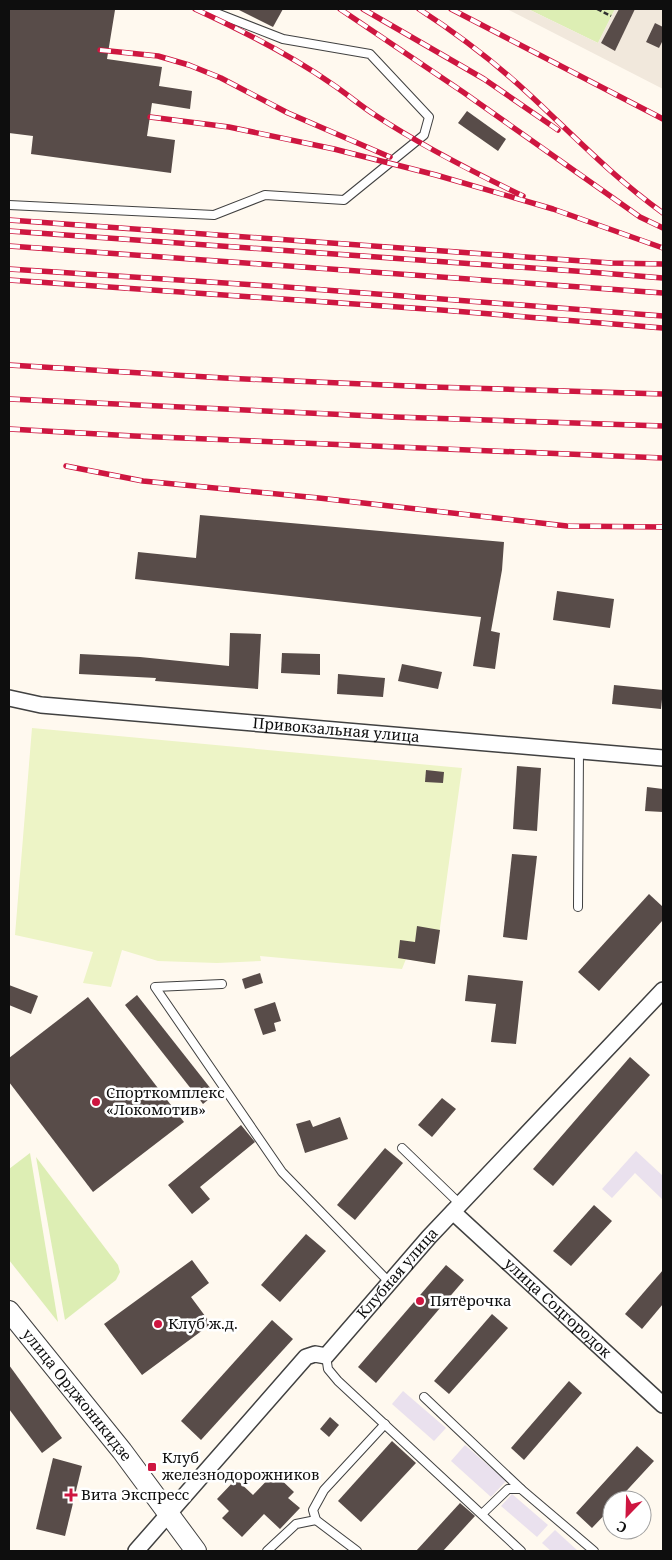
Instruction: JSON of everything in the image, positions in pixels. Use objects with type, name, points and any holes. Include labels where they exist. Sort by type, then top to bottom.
[{"type":"street","name":"Привокзальная улица","points":[[9,698],[41,704],[663,758]]},
{"type":"street","name":"Клубная улица","points":[[326,1356],[457,1209],[663,991]]},
{"type":"street","name":"улица Соцгородок","points":[[457,1209],[663,1404]]},
{"type":"street","name":"улица Орджоникидзе","points":[[9,1311],[122,1451],[196,1551]]},
{"type":"street","points":[[136,1551],[306,1357],[315,1354],[326,1356]]},
{"type":"lane","points":[[9,205],[214,215],[265,195],[344,200],[424,135],[429,117],[370,54],[284,38],[206,9]]},
{"type":"lane","points":[[578,907],[579,751]]},
{"type":"lane","points":[[222,984],[155,987],[282,1172],[390,1283]]},
{"type":"lane","points":[[402,1148],[457,1209]]},
{"type":"lane","points":[[326,1356],[328,1369],[338,1381],[521,1551]]},
{"type":"lane","points":[[424,1397],[521,1489],[594,1551]]},
{"type":"lane","points":[[357,1551],[316,1520],[313,1510],[324,1490],[386,1424]]},
{"type":"lane","points":[[482,1514],[508,1489],[521,1489]]},
{"type":"lane","points":[[267,1551],[296,1524],[316,1520]]},
{"type":"path","points":[[597,9],[612,16]]},
{"type":"shaded area","points":[[507,9],[528,9],[598,43],[615,9],[619,9],[617,14],[629,20],[635,9],[663,9],[663,27],[655,23],[646,41],[659,48],[663,40],[663,89]],"holes":[[[609,27],[623,34],[615,50],[601,43]]]},
{"type":"shaded area","points":[[636,1151],[663,1176],[663,1200],[635,1173],[612,1198],[602,1189]]},
{"type":"shaded area","points":[[403,1391],[446,1428],[434,1441],[392,1404]]},
{"type":"shaded area","points":[[465,1445],[506,1481],[491,1497],[451,1461]]},
{"type":"shaded area","points":[[512,1494],[548,1525],[537,1537],[501,1506]]},
{"type":"shaded area","points":[[555,1530],[578,1551],[551,1551],[542,1543]]},
{"type":"green space","points":[[528,9],[615,9],[598,43]]},
{"type":"green space","points":[[32,728],[462,768],[435,964],[406,959],[402,969],[260,956],[261,961],[217,963],[158,961],[122,950],[111,987],[83,983],[93,952],[15,935]]},
{"type":"green space","points":[[30,1153],[58,1322],[9,1260],[9,1169]]},
{"type":"green space","points":[[36,1157],[118,1265],[120,1272],[116,1280],[65,1320]]},
{"type":"building","points":[[9,9],[115,10],[107,59],[162,67],[159,86],[192,91],[190,109],[152,103],[147,136],[175,140],[171,173],[31,154],[33,136],[9,133]]},
{"type":"building","points":[[237,9],[283,9],[273,27]]},
{"type":"building","points":[[619,9],[635,9],[615,51],[601,43]]},
{"type":"building","points":[[655,23],[663,27],[663,40],[659,48],[646,42]]},
{"type":"building","points":[[467,111],[506,139],[498,151],[458,123]]},
{"type":"building","points":[[200,515],[504,542],[502,570],[491,631],[500,633],[495,669],[473,666],[481,617],[135,579],[138,552],[196,558]]},
{"type":"building","points":[[557,591],[614,599],[610,628],[553,620]]},
{"type":"building","points":[[230,633],[261,634],[258,689],[155,681],[156,678],[79,674],[80,654],[140,657],[229,666]]},
{"type":"building","points":[[282,653],[320,654],[320,675],[281,673]]},
{"type":"building","points":[[402,664],[442,672],[438,689],[398,681]]},
{"type":"building","points":[[338,674],[385,678],[383,697],[337,694]]},
{"type":"building","points":[[614,685],[663,690],[661,709],[612,704]]},
{"type":"building","points":[[517,766],[541,768],[537,831],[513,829]]},
{"type":"building","points":[[426,770],[444,772],[443,783],[425,782]]},
{"type":"building","points":[[647,787],[663,789],[663,812],[645,811]]},
{"type":"building","points":[[512,854],[537,856],[527,940],[503,937]]},
{"type":"building","points":[[649,894],[663,907],[663,920],[599,991],[578,972]]},
{"type":"building","points":[[417,926],[440,930],[435,964],[398,958],[400,940],[415,942]]},
{"type":"building","points":[[260,973],[263,983],[245,989],[242,979]]},
{"type":"building","points":[[468,975],[523,981],[516,1044],[491,1042],[496,1004],[465,1001]]},
{"type":"building","points":[[9,985],[38,996],[31,1014],[9,1005]]},
{"type":"building","points":[[137,995],[215,1094],[203,1104],[125,1005]]},
{"type":"building","name":"Спорткомплекс «Локомотив»","points":[[88,997],[184,1122],[93,1192],[9,1082],[9,1058]]},
{"type":"building","points":[[275,1002],[281,1021],[274,1023],[276,1031],[263,1035],[254,1009]]},
{"type":"building","points":[[630,1057],[650,1075],[553,1186],[533,1169]]},
{"type":"building","points":[[442,1098],[456,1109],[432,1137],[418,1125]]},
{"type":"building","points":[[340,1117],[348,1139],[305,1153],[296,1124],[310,1120],[313,1127]]},
{"type":"building","points":[[241,1125],[255,1142],[200,1187],[210,1199],[192,1214],[168,1185]]},
{"type":"building","points":[[385,1148],[403,1163],[355,1220],[337,1205]]},
{"type":"building","points":[[594,1205],[612,1221],[571,1266],[553,1251]]},
{"type":"building","points":[[306,1234],[326,1251],[280,1302],[261,1285]]},
{"type":"building","name":"Клуб ж.д.","points":[[192,1260],[209,1283],[191,1297],[211,1324],[142,1375],[104,1324]]},
{"type":"building","points":[[446,1265],[464,1280],[376,1383],[358,1367]]},
{"type":"building","points":[[663,1270],[663,1304],[642,1329],[625,1314]]},
{"type":"building","points":[[492,1314],[508,1328],[449,1394],[434,1381]]},
{"type":"building","points":[[272,1320],[293,1339],[201,1440],[181,1421]]},
{"type":"building","points":[[9,1365],[62,1438],[42,1453],[9,1409]]},
{"type":"building","points":[[569,1381],[582,1393],[524,1460],[511,1448]]},
{"type":"building","points":[[330,1417],[339,1425],[329,1437],[320,1429]]},
{"type":"building","points":[[392,1441],[416,1463],[361,1522],[338,1501]]},
{"type":"building","points":[[637,1446],[654,1461],[627,1490],[602,1490],[602,1518],[592,1528],[576,1513]]},
{"type":"building","points":[[53,1458],[82,1466],[65,1536],[36,1529]]},
{"type":"building","points":[[274,1473],[294,1492],[288,1498],[300,1508],[280,1529],[264,1514],[242,1537],[222,1518],[229,1511],[217,1499],[236,1479],[253,1495]]},
{"type":"building","points":[[460,1503],[475,1516],[443,1551],[416,1551]]},
{"type":"railway","points":[[195,9],[248,34],[282,53],[316,73],[370,111],[429,148],[523,196]]},
{"type":"railway","points":[[340,9],[463,92],[640,217],[663,228]]},
{"type":"railway","points":[[363,9],[484,79],[558,130]]},
{"type":"railway","points":[[419,9],[491,61],[611,171],[663,213]]},
{"type":"railway","points":[[451,9],[663,119]]},
{"type":"railway","points":[[100,50],[158,56],[189,65],[221,78],[288,113],[390,157]]},
{"type":"railway","points":[[150,117],[229,127],[334,149],[436,175],[553,209],[663,248]]},
{"type":"railway","points":[[9,220],[611,263],[663,264]]},
{"type":"railway","points":[[9,231],[663,278]]},
{"type":"railway","points":[[9,246],[663,293]]},
{"type":"railway","points":[[9,269],[286,287],[663,316]]},
{"type":"railway","points":[[9,280],[441,310],[663,328]]},
{"type":"railway","points":[[9,365],[224,378],[663,394]]},
{"type":"railway","points":[[9,399],[395,417],[663,426]]},
{"type":"railway","points":[[9,429],[663,458]]},
{"type":"railway","points":[[66,466],[143,481],[319,498],[567,526],[663,527]]},
{"type":"place","name":"Спорткомплекс «Локомотив»","points":[[96,1102]]},
{"type":"place","name":"Пятёрочка","points":[[420,1301]]},
{"type":"place","name":"Клуб ж.д.","points":[[158,1324]]},
{"type":"place","name":"Клуб железнодорожников","points":[[152,1467]]},
{"type":"place","name":"Вита Экспресс","points":[[71,1495]]}]
